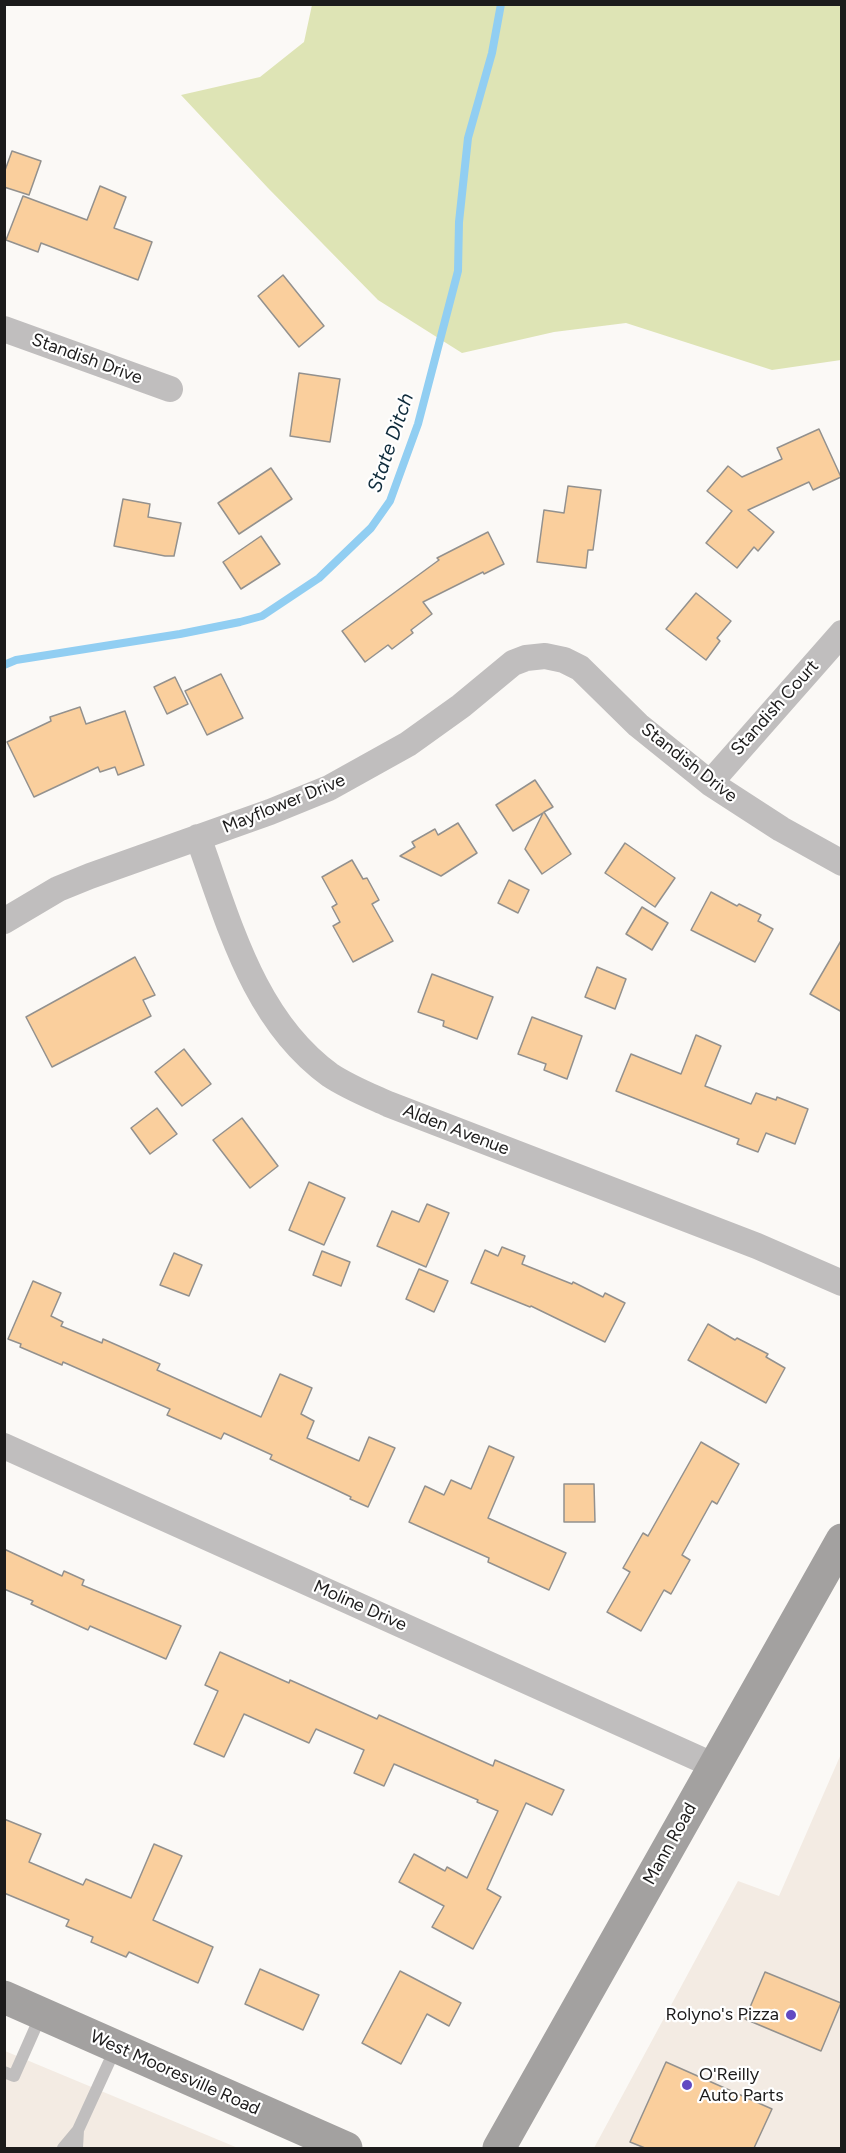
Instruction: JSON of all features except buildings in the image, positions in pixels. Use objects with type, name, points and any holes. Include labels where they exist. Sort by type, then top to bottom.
[{"type":"main road","name":"Mann Road","points":[[499,2148],[842,1540]]},
{"type":"main road","name":"West Mooresville Road","points":[[4,1997],[346,2148]]},
{"type":"street","name":"Standish Drive","points":[[4,329],[170,388]]},
{"type":"street","name":"Standish Court","points":[[710,783],[842,633]]},
{"type":"street","name":"Standish Drive","points":[[545,656],[564,660],[580,668],[638,724],[710,783],[781,829],[842,863]]},
{"type":"street","name":"Mayflower Drive","points":[[4,921],[58,889],[101,871],[329,788],[387,757],[423,734],[513,663],[526,658],[545,656]]},
{"type":"street","name":"Alden Avenue","points":[[198,837],[243,959],[267,1006],[300,1048],[329,1074],[352,1088],[388,1104],[757,1246],[842,1283]]},
{"type":"street","name":"Moline Drive","points":[[4,1446],[715,1766]]},
{"type":"lane","points":[[4,2072],[14,2076],[42,2013]]},
{"type":"lane","points":[[63,2148],[78,2130],[116,2046]]},
{"type":"lane","points":[[77,2148],[78,2130]]},
{"type":"shaded area","points":[[841,1754],[841,2148],[594,2148],[738,1881],[779,1896]]},
{"type":"shaded area","points":[[5,2051],[238,2148],[5,2148]]},
{"type":"green space","points":[[312,5],[841,5],[841,360],[772,370],[626,323],[554,332],[462,353],[378,300],[181,95],[260,77],[304,42]]},
{"type":"waterway","name":"State Ditch","points":[[4,665],[16,660],[180,634],[262,616],[319,578],[371,528],[390,501],[418,424],[458,271],[459,222],[468,138],[492,53],[501,4]]},
{"type":"place","name":"Rolyno's Pizza","points":[[791,2015]]},
{"type":"place","name":"O'Reilly Auto Parts","points":[[687,2085]]}]
